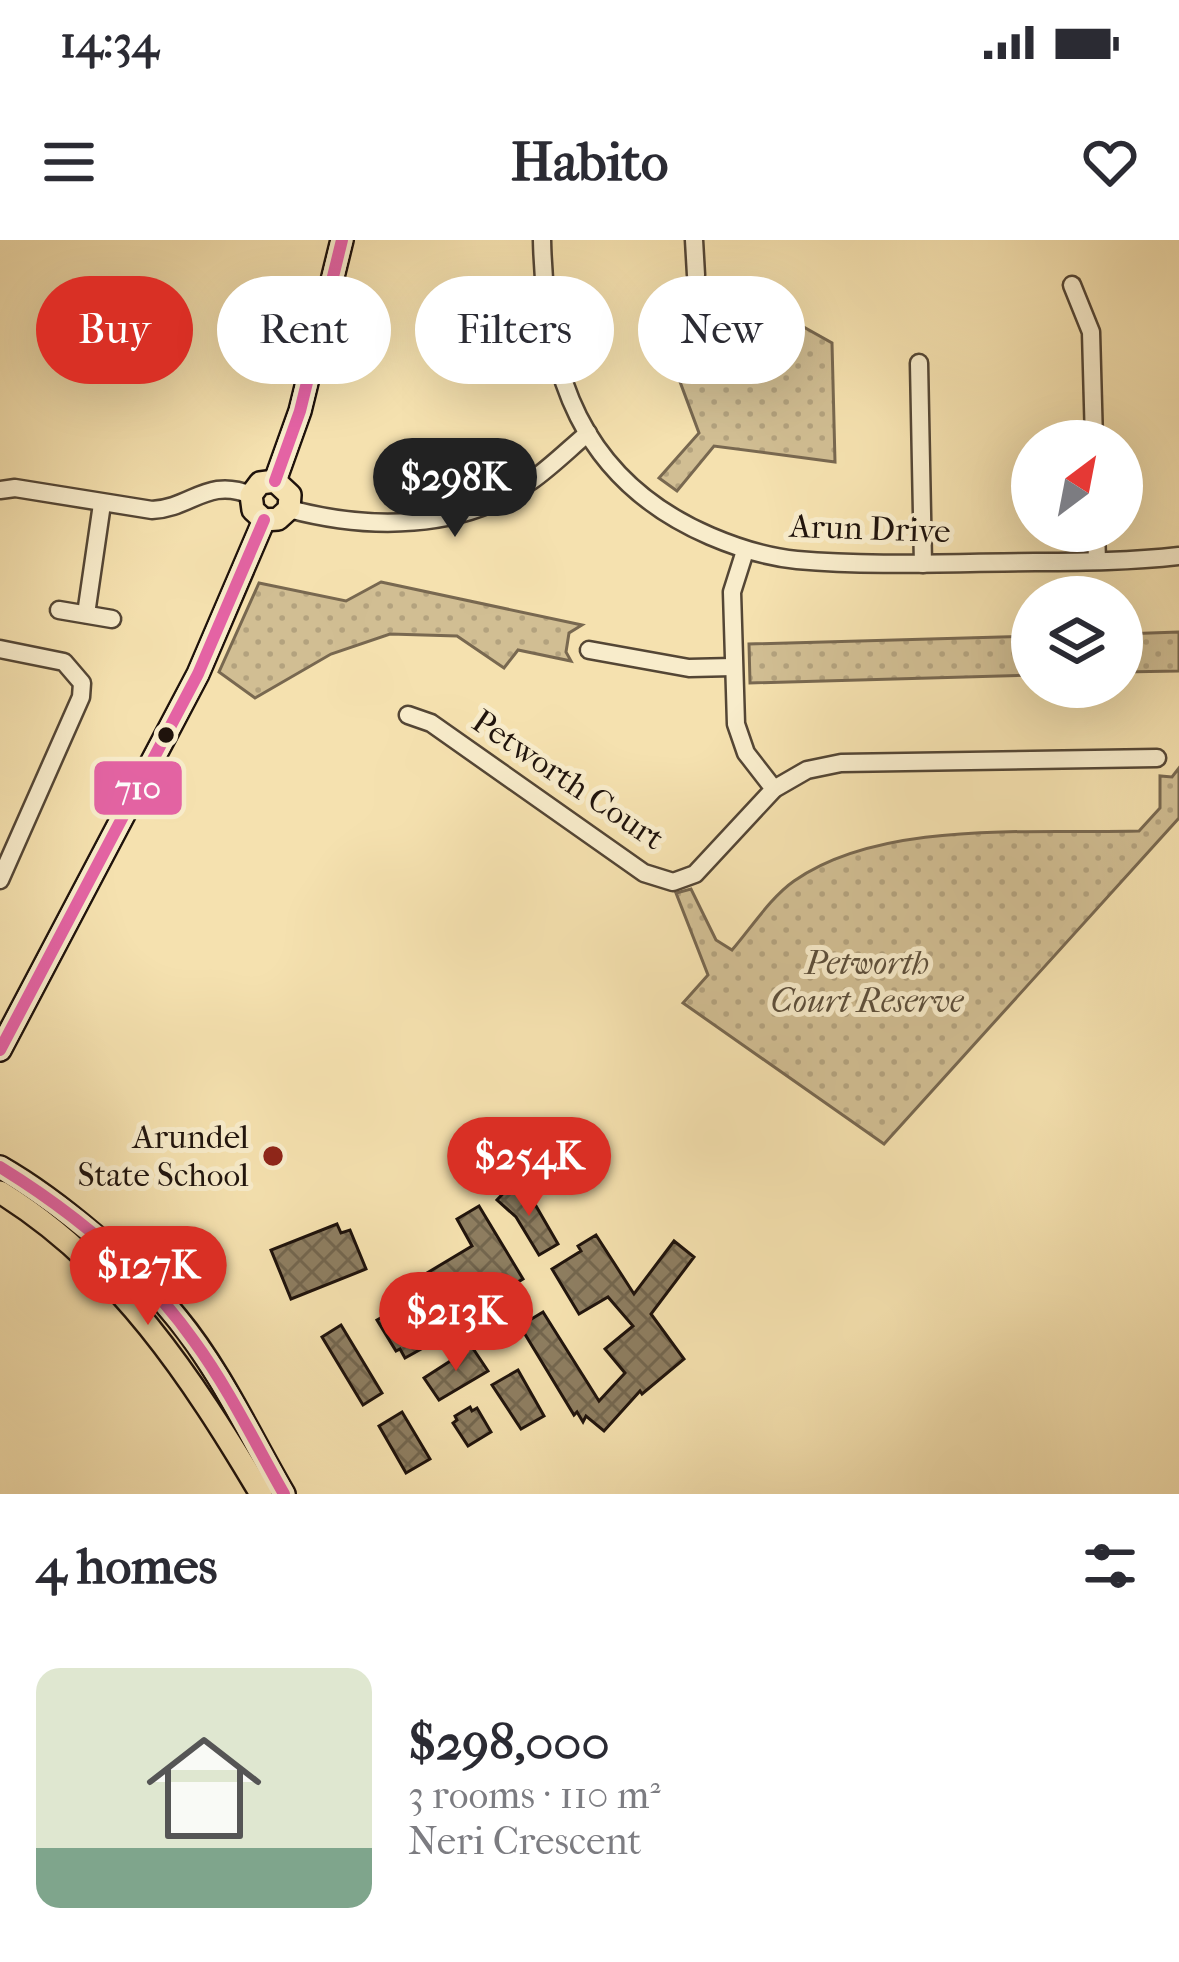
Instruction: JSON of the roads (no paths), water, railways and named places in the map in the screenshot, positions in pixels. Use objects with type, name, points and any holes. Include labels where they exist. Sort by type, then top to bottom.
[{"type":"main road","points":[[275,481],[299,413],[342,240]]},
{"type":"main road","points":[[275,481],[287,489],[289,509],[278,519],[264,520],[253,510],[251,495],[260,483],[275,481]]},
{"type":"main road","points":[[0,1049],[198,674],[264,520]]},
{"type":"main road","points":[[0,1167],[49,1200],[145,1282],[180,1321],[284,1494]]},
{"type":"main road","points":[[0,1192],[51,1230],[148,1322],[200,1391],[261,1494]]},
{"type":"street","name":"Arun Drive","points":[[542,240],[543,276]]},
{"type":"street","points":[[694,240],[696,275]]},
{"type":"street","points":[[1072,285],[1091,332],[1093,420]]},
{"type":"street","points":[[919,363],[923,563]]},
{"type":"street","name":"Arun Drive","points":[[565,384],[588,433],[619,479],[658,510],[745,551],[794,560],[923,563],[1179,556]]},
{"type":"street","points":[[289,509],[355,524],[437,518],[484,506],[529,483],[588,433]]},
{"type":"street","points":[[0,490],[15,488],[102,504],[170,509],[217,488],[232,487],[251,495]]},
{"type":"street","points":[[86,614],[102,504]]},
{"type":"street","points":[[745,551],[732,592],[736,724],[746,754],[774,788]]},
{"type":"street","points":[[1097,552],[1097,560]]},
{"type":"street","points":[[59,610],[112,619]]},
{"type":"street","points":[[0,650],[64,662],[82,683],[80,698],[0,880]]},
{"type":"street","points":[[589,650],[688,668],[733,667]]},
{"type":"street","name":"Petworth Court","points":[[408,715],[430,723],[644,873],[673,882],[695,874],[774,788],[806,770],[841,763],[1156,758]]},
{"type":"place","name":"Arundel State School","points":[[273,1156]]},
{"type":"park label","name":"Petworth Court Reserve","points":[[867,982]]}]
